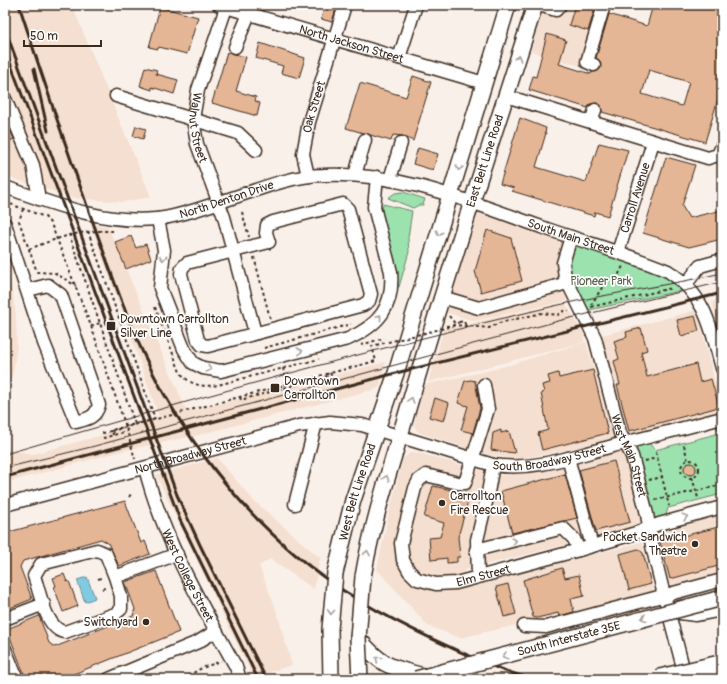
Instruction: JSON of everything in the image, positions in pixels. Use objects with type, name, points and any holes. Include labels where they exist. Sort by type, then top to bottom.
[{"type":"highway","points":[[677,610],[696,612],[722,607]]},
{"type":"highway","points":[[658,679],[722,664]]},
{"type":"main road","name":"East Belt Line Road","points":[[415,310],[508,5]]},
{"type":"main road","name":"East Belt Line Road","points":[[441,319],[442,296],[535,5]]},
{"type":"main road","name":"West Belt Line Road","points":[[330,679],[332,597],[335,573],[346,524],[378,430],[415,310]]},
{"type":"main road","name":"West Belt Line Road","points":[[360,679],[358,638],[362,583],[372,530],[384,483],[441,319]]},
{"type":"main road","name":"South Interstate 35E","points":[[427,677],[722,598]]},
{"type":"main road","points":[[358,638],[374,657],[385,664],[427,677]]},
{"type":"street","name":"Oak Street","points":[[308,176],[302,154],[309,122],[345,5]]},
{"type":"street","points":[[399,58],[416,5]]},
{"type":"street","points":[[539,5],[556,10],[560,5]]},
{"type":"street","points":[[594,65],[587,62],[604,5]]},
{"type":"street","name":"North Jackson Street","points":[[224,6],[484,83]]},
{"type":"street","name":"Walnut Street","points":[[224,6],[198,90],[193,119],[197,144],[219,203],[255,333]]},
{"type":"street","points":[[236,47],[249,14]]},
{"type":"street","points":[[116,96],[238,133],[256,150]]},
{"type":"street","points":[[506,96],[708,158],[718,155],[722,146]]},
{"type":"street","points":[[5,99],[33,165],[39,198]]},
{"type":"street","points":[[591,122],[595,110]]},
{"type":"street","points":[[355,176],[365,140]]},
{"type":"street","name":"Carroll Avenue","points":[[621,258],[652,142]]},
{"type":"street","points":[[390,179],[401,143]]},
{"type":"street","name":"North Denton Drive","points":[[5,187],[90,214],[135,220],[158,219],[219,203],[273,184],[308,176],[377,177],[390,179],[451,196]]},
{"type":"street","points":[[158,219],[164,250],[160,288],[184,349],[193,363],[203,368],[221,371],[348,339],[362,333],[378,320],[386,309],[392,282],[391,272],[374,207],[377,177]]},
{"type":"street","name":"South Main Street","points":[[451,196],[571,237],[621,258],[668,271],[699,298],[708,316],[722,368]]},
{"type":"street","points":[[343,204],[348,209],[371,294],[369,301],[363,305],[208,346],[202,345],[198,340],[181,274],[182,268],[187,263],[233,251],[269,242],[266,233],[267,225],[273,222],[343,204]]},
{"type":"street","points":[[5,224],[28,290],[44,343],[76,422],[92,417],[96,413],[99,405],[61,295],[48,285],[28,290]]},
{"type":"street","name":"West Main Street","points":[[571,237],[563,262],[567,283],[595,338],[620,433],[632,456],[647,514],[648,529],[686,679]]},
{"type":"street","points":[[684,285],[700,266],[722,260]]},
{"type":"street","points":[[442,296],[479,308],[567,283]]},
{"type":"street","points":[[473,459],[488,409],[484,385]]},
{"type":"street","name":"South Broadway Street","points":[[378,430],[492,465],[511,468],[528,467],[568,458],[722,418]]},
{"type":"street","name":"North Broadway Street","points":[[5,505],[299,426],[347,423],[378,430]]},
{"type":"street","points":[[295,504],[316,424]]},
{"type":"street","points":[[568,458],[592,546]]},
{"type":"street","name":"Elm Street","points":[[473,459],[465,483],[458,484],[426,475],[419,480],[407,514],[401,543],[401,552],[409,571],[426,583],[456,583],[579,550],[648,529],[659,524],[722,508]]},
{"type":"street","points":[[478,576],[476,550],[492,465]]},
{"type":"street","name":"West College Street","points":[[145,468],[158,508],[177,554],[191,585],[236,667],[240,679]]},
{"type":"street","points":[[476,550],[563,528],[574,539],[579,550]]},
{"type":"street","points":[[97,550],[106,554],[116,577],[121,596],[121,609],[115,614],[70,631],[58,632],[52,626],[34,576],[41,564],[97,550]]},
{"type":"street","points":[[116,577],[177,554]]},
{"type":"street","points":[[524,626],[546,627],[722,580]]},
{"type":"street","points":[[5,619],[44,604]]},
{"type":"street","points":[[109,679],[198,642],[216,631]]},
{"type":"street","points":[[5,649],[17,679]]},
{"type":"path","points":[[5,202],[49,220],[56,239],[65,254],[91,326],[126,427],[135,459]]},
{"type":"path","points":[[23,209],[19,220],[37,272],[55,273],[76,286]]},
{"type":"path","points":[[242,212],[250,240]]},
{"type":"path","points":[[29,249],[69,234],[88,231],[113,231]]},
{"type":"path","points":[[88,231],[155,419],[103,433],[104,438],[127,431]]},
{"type":"path","points":[[69,234],[135,424]]},
{"type":"path","points":[[253,252],[272,323]]},
{"type":"path","points":[[621,258],[618,274],[605,283],[590,308],[684,285]]},
{"type":"path","points":[[113,435],[112,430],[288,387],[376,361],[372,346],[456,325],[489,328],[499,323],[542,314],[558,315],[564,311],[575,311]]},
{"type":"path","points":[[441,319],[456,325]]},
{"type":"path","points":[[441,319],[456,325]]},
{"type":"path","points":[[455,321],[456,325]]},
{"type":"path","points":[[456,325],[459,322],[464,321],[465,324],[460,325]]},
{"type":"path","points":[[91,326],[100,323]]},
{"type":"path","points":[[263,348],[356,323]]},
{"type":"path","points":[[276,340],[278,348]]},
{"type":"path","points":[[282,363],[285,384],[288,387]]},
{"type":"path","points":[[240,399],[285,384],[330,374]]},
{"type":"path","points":[[684,445],[688,461]]},
{"type":"path","points":[[656,452],[669,506]]},
{"type":"path","points":[[641,462],[657,458]]},
{"type":"path","points":[[692,460],[698,463],[700,470],[696,476],[689,478],[683,475],[682,468],[685,462],[688,461],[692,460]]},
{"type":"path","points":[[645,481],[662,477]]},
{"type":"path","points":[[692,477],[698,498]]},
{"type":"path","points":[[650,501],[667,499],[722,485]]},
{"type":"path","points":[[183,679],[202,668],[224,660]]},
{"type":"shaded area","points":[[5,5],[72,5],[151,197],[122,202],[74,198],[5,176]]},
{"type":"shaded area","points":[[544,5],[598,5],[580,66],[531,51]]},
{"type":"shaded area","points":[[477,210],[562,238],[567,301],[474,321],[445,312]]},
{"type":"shaded area","points":[[91,225],[107,226],[187,412],[386,362],[379,388],[198,435],[122,451],[5,483],[5,446],[12,451],[34,454],[160,419]]},
{"type":"shaded area","points":[[5,262],[11,283],[16,316],[17,347],[13,373],[5,391]]},
{"type":"shaded area","points":[[722,300],[722,340],[712,302]]},
{"type":"shaded area","points":[[565,303],[584,335],[584,342],[428,382],[444,329]]},
{"type":"shaded area","points":[[697,310],[722,411],[625,437],[599,336]]},
{"type":"shaded area","points":[[586,342],[613,438],[557,452],[519,459],[488,455],[417,431],[414,425],[424,385],[495,369]]},
{"type":"shaded area","points":[[625,449],[645,525],[464,570],[464,588],[642,542],[654,593],[460,638],[428,626],[377,569],[388,517],[403,459],[411,452],[500,476],[539,471]]},
{"type":"shaded area","points":[[217,458],[254,501],[320,558],[314,589],[270,559],[259,566],[275,606],[292,665],[253,677],[156,475]]},
{"type":"shaded area","points":[[722,510],[722,575],[667,590],[654,530]]},
{"type":"green space","points":[[403,192],[425,199],[423,205],[413,208],[388,198],[395,193]]},
{"type":"green space","points":[[383,204],[412,211],[408,238],[409,252],[399,287],[397,287],[397,276],[382,213]]},
{"type":"green space","name":"Pioneer Park","points":[[580,244],[660,273],[685,290],[589,310],[575,288],[570,269],[570,250]]},
{"type":"green space","points":[[722,423],[722,494],[668,508],[665,518],[652,518],[635,453],[638,447],[649,443],[655,450],[720,433],[716,427]]},
{"type":"water","points":[[87,577],[95,598],[85,602],[77,580]]},
{"type":"building","points":[[325,5],[337,5],[332,22],[321,19]]},
{"type":"building","points":[[575,5],[596,5],[588,31],[569,25]]},
{"type":"building","points":[[653,5],[722,5],[722,86],[705,142],[602,112],[601,105],[597,103],[590,104],[588,108],[529,90],[533,76],[536,77],[547,34],[566,40],[559,64],[591,74],[592,72],[598,71],[601,68],[600,61],[596,58],[609,14],[647,26]],"holes":[[[649,70],[689,82],[682,106],[642,94]]]},
{"type":"building","points":[[160,7],[198,17],[187,54],[159,47],[158,49],[149,47]]},
{"type":"building","points":[[260,43],[305,58],[299,78],[281,73],[283,66],[256,58]]},
{"type":"building","points":[[227,52],[246,57],[236,91],[256,97],[255,101],[260,103],[257,116],[212,103]]},
{"type":"building","points":[[145,67],[157,70],[156,74],[178,80],[174,94],[152,87],[152,90],[140,86]]},
{"type":"building","points":[[413,76],[431,82],[413,141],[403,136],[393,135],[391,141],[346,128],[360,83],[406,97]]},
{"type":"building","points":[[5,118],[14,139],[5,143]]},
{"type":"building","points":[[520,118],[546,128],[546,133],[536,167],[586,182],[599,143],[628,150],[608,216],[595,212],[594,216],[512,191],[514,188],[500,184]]},
{"type":"building","points":[[136,126],[146,129],[143,139],[133,136]]},
{"type":"building","points":[[418,148],[438,154],[433,170],[413,164]]},
{"type":"building","points":[[666,157],[695,165],[682,206],[689,218],[722,210],[722,239],[689,247],[643,233]]},
{"type":"building","points":[[487,230],[511,238],[522,281],[481,292],[475,271]]},
{"type":"building","points":[[131,236],[136,248],[146,244],[151,259],[126,269],[115,242]]},
{"type":"building","points":[[695,316],[699,331],[681,336],[677,320]]},
{"type":"building","points":[[641,328],[647,350],[641,352],[647,377],[696,364],[700,382],[711,379],[719,407],[629,431],[617,385],[620,385],[614,361],[619,359],[614,341],[627,337],[626,332]]},
{"type":"building","points":[[593,370],[608,433],[542,450],[538,433],[548,430],[541,393],[544,392],[542,385],[550,383],[548,376],[558,373],[559,378]]},
{"type":"building","points":[[465,381],[475,381],[480,408],[473,433],[461,430],[468,406],[458,403]]},
{"type":"building","points":[[435,398],[449,403],[444,421],[429,417]]},
{"type":"building","points":[[501,430],[501,433],[509,431],[515,453],[491,450],[493,433]]},
{"type":"building","points":[[614,461],[630,522],[596,531],[579,470]]},
{"type":"building","points":[[692,463],[695,464],[695,474],[688,475],[685,474],[684,467],[685,464]]},
{"type":"building","points":[[565,474],[577,518],[512,533],[501,491]]},
{"type":"building","points":[[433,486],[470,494],[458,537],[460,557],[457,557],[457,562],[447,563],[447,558],[431,560],[429,538],[440,537],[444,523],[424,517]]},
{"type":"building","points":[[125,501],[141,543],[145,541],[150,554],[119,566],[108,543],[101,539],[23,561],[20,567],[32,599],[5,610],[5,533]]},
{"type":"building","points":[[722,526],[722,565],[670,579],[660,542]]},
{"type":"building","points":[[638,549],[643,553],[651,584],[629,590],[620,554]]},
{"type":"building","points":[[562,568],[565,578],[579,575],[584,596],[571,599],[574,612],[559,616],[558,613],[537,618],[533,617],[523,580]]},
{"type":"building","name":"Switchyard","points":[[156,571],[179,632],[61,679],[26,679],[7,629],[39,616],[49,643],[55,647],[133,616],[135,609],[125,582]]},
{"type":"building","points":[[64,574],[67,582],[69,581],[78,606],[63,612],[54,587],[56,586],[53,578]]},
{"type":"building","points":[[508,584],[516,614],[504,617],[496,587]]},
{"type":"tram line","points":[[5,454],[210,395],[416,340],[575,301],[722,273]]},
{"type":"tram line","points":[[5,468],[91,447],[562,320],[722,282]]},
{"type":"railway","points":[[19,5],[72,164],[129,321],[162,390],[204,456],[254,516],[282,543],[312,568],[344,591],[401,624],[440,643],[500,669],[530,679]]},
{"type":"railway","points":[[5,29],[177,495],[266,679]]},
{"type":"railway","points":[[5,49],[180,520],[258,679]]},
{"type":"railway","points":[[34,69],[48,131]]},
{"type":"railway","points":[[5,477],[396,373],[722,293]]},
{"type":"place","name":"Downtown Carrollton Silver Line","points":[[111,326]]},
{"type":"place","name":"Downtown Carrollton","points":[[275,388]]},
{"type":"place","name":"Carrollton Fire Rescue","points":[[442,503]]},
{"type":"place","name":"Pocket Sandwich Theatre","points":[[695,544]]},
{"type":"place","name":"Switchyard","points":[[146,622]]}]
